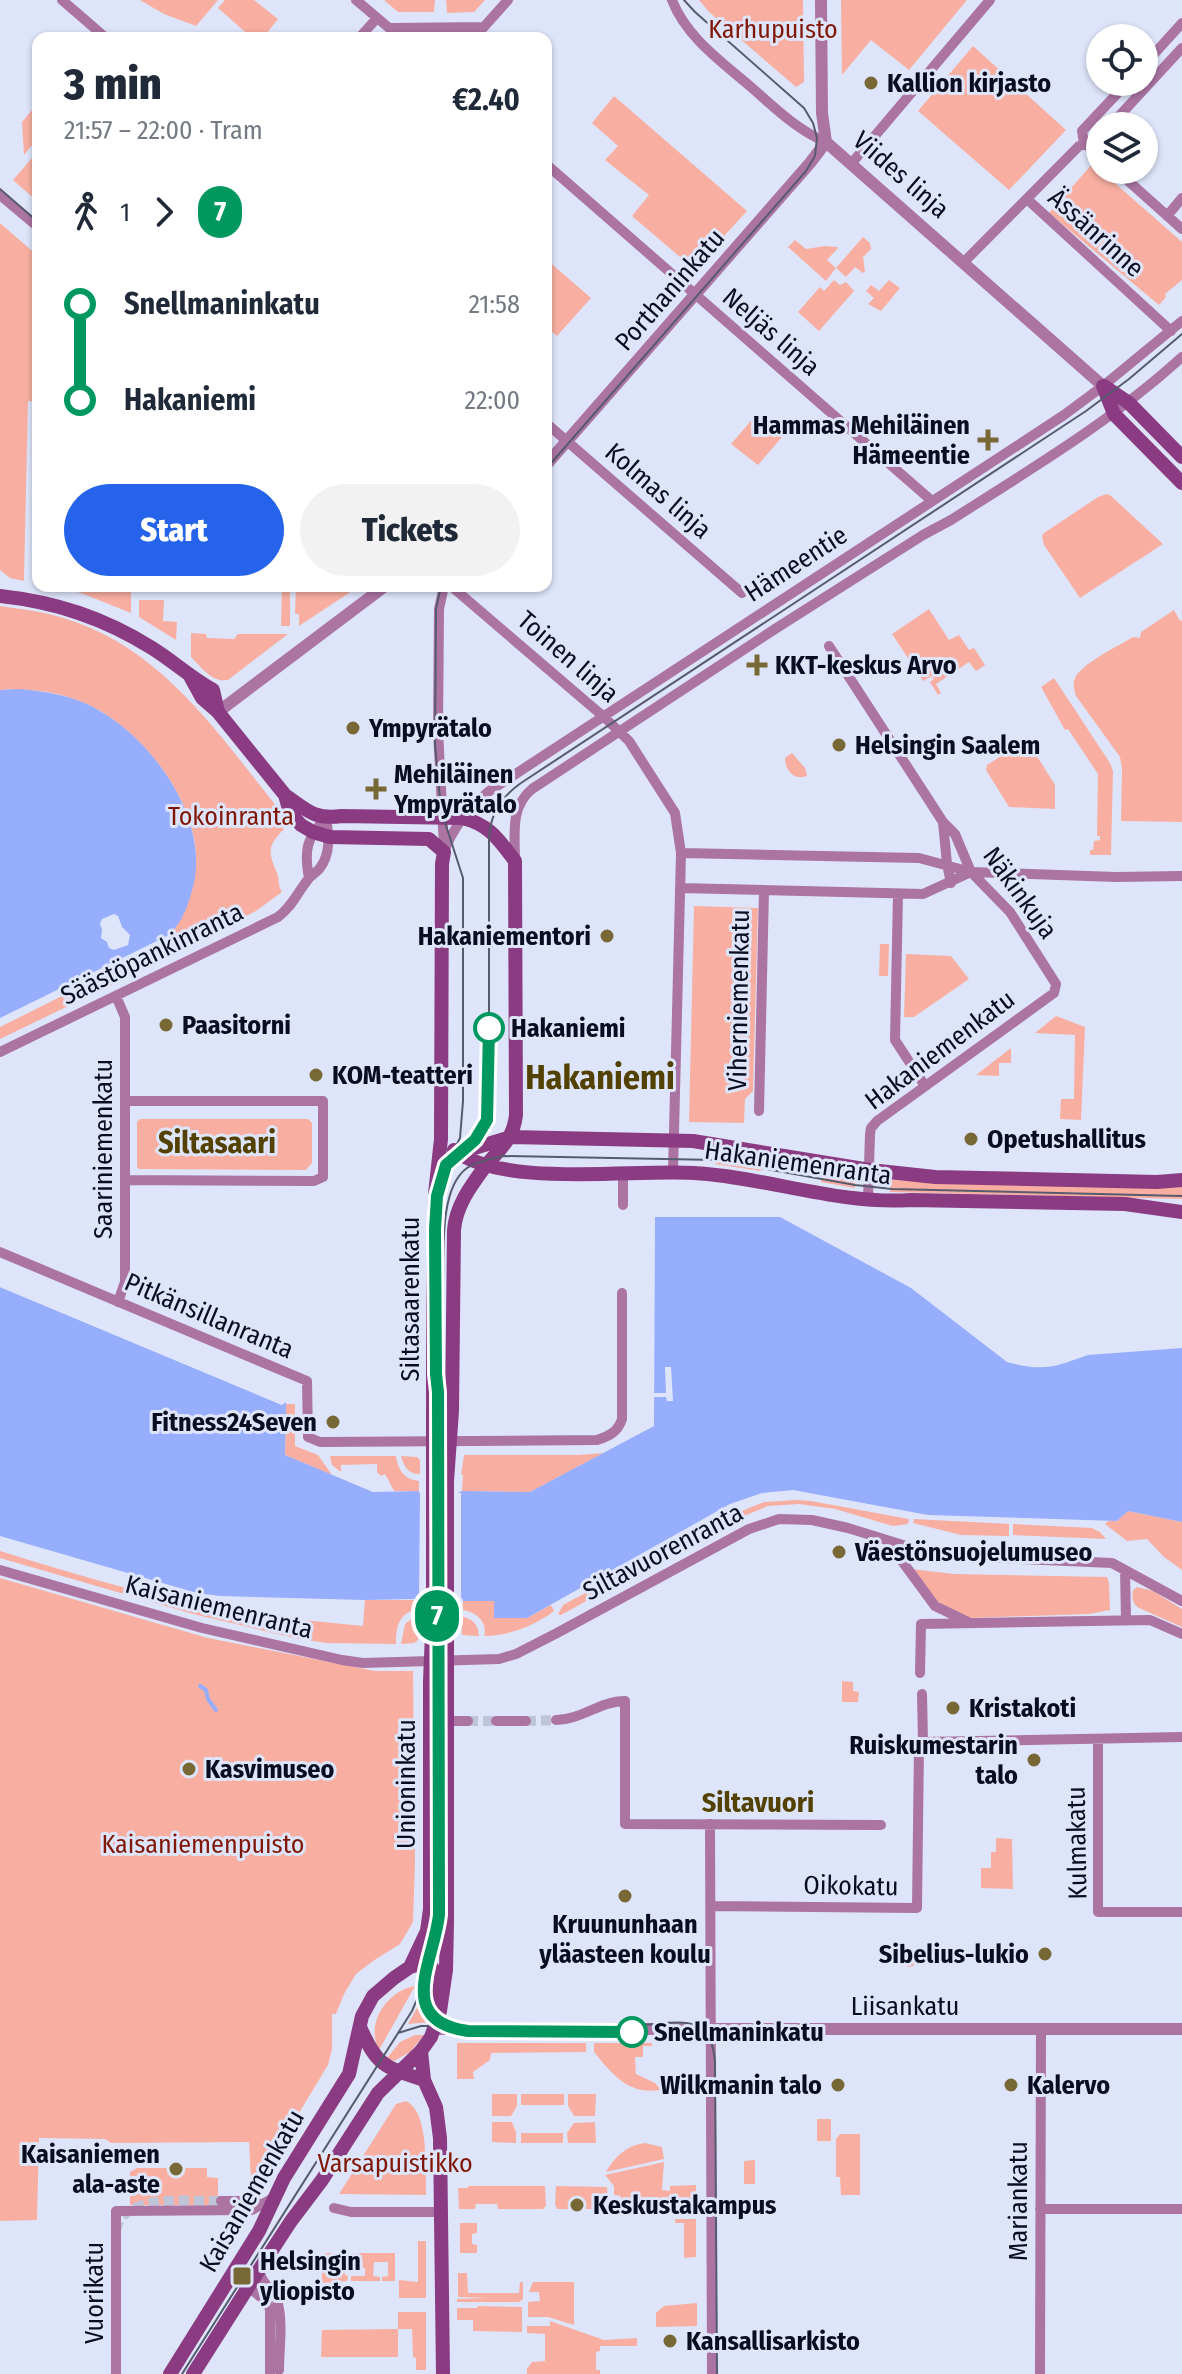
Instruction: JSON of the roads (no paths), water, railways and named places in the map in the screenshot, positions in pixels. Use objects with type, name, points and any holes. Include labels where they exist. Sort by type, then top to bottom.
[{"type":"main road","name":"Viides linja","points":[[1103,386],[1129,403],[1182,457]]},
{"type":"main road","name":"Viides linja","points":[[1103,386],[1114,414]]},
{"type":"main road","points":[[1114,414],[1182,483]]},
{"type":"main road","points":[[0,596],[46,603],[99,619],[155,650],[191,678],[202,698],[218,712],[285,795],[308,812],[326,818],[462,818],[488,828],[515,861],[516,1115],[511,1137]]},
{"type":"main road","points":[[285,795],[290,813],[313,832],[330,837],[429,839],[444,852]]},
{"type":"main road","name":"Siltasaarenkatu","points":[[440,1598],[441,1442],[434,1225],[441,1139],[444,852]]},
{"type":"main road","name":"Siltasaarenkatu","points":[[441,1442],[452,1411],[454,1224],[459,1207],[486,1166],[511,1137]]},
{"type":"main road","name":"Hakaniemenranta","points":[[439,1168],[458,1153],[511,1137],[673,1141],[735,1146],[870,1170],[935,1177],[1182,1180]]},
{"type":"main road","name":"Hakaniemenranta","points":[[441,1139],[466,1159],[486,1166],[534,1172],[673,1172],[742,1178],[868,1200],[1125,1204],[1182,1212]]},
{"type":"main road","name":"Unioninkatu","points":[[421,2051],[436,2029],[446,1970],[447,1660],[440,1598]]},
{"type":"main road","name":"Unioninkatu","points":[[410,1967],[424,1941],[429,1922],[431,1661],[440,1598]]},
{"type":"main road","name":"Unioninkatu","points":[[360,2026],[373,1996],[410,1967],[423,1963],[432,1966],[440,2011]]},
{"type":"main road","points":[[360,2026],[376,2059],[424,2080]]},
{"type":"main road","name":"Kaisaniemenkatu","points":[[170,2374],[259,2231],[268,2202],[349,2074],[360,2026]]},
{"type":"main road","points":[[421,2051],[424,2080],[438,2119],[443,2374]]},
{"type":"main road","name":"Kaisaniemenkatu","points":[[193,2374],[378,2093],[421,2051]]},
{"type":"street","points":[[62,0],[99,32]]},
{"type":"street","points":[[356,0],[394,32]]},
{"type":"street","points":[[479,32],[508,0]]},
{"type":"street","name":"Viides linja","points":[[672,0],[681,19],[706,49],[792,122],[826,142],[1103,386]]},
{"type":"street","points":[[821,0],[822,113],[826,142]]},
{"type":"street","points":[[851,164],[990,0]]},
{"type":"street","points":[[364,32],[377,18]]},
{"type":"street","points":[[1158,50],[1182,23]]},
{"type":"street","points":[[389,28],[484,27]]},
{"type":"street","points":[[1123,112],[1182,48]]},
{"type":"street","points":[[964,262],[1084,143],[1082,131],[1115,96]]},
{"type":"street","name":"Porthaninkatu","points":[[552,458],[826,142]]},
{"type":"street","name":"Neljäs linja","points":[[552,169],[932,501]]},
{"type":"street","points":[[1132,184],[1182,229]]},
{"type":"street","points":[[0,195],[32,222]]},
{"type":"street","points":[[1167,216],[1182,198]]},
{"type":"street","name":"Ässänrinne","points":[[1027,199],[1171,331]]},
{"type":"street","name":"Hämeentie","points":[[444,852],[462,818],[488,792],[1064,415],[1182,321]]},
{"type":"street","name":"Hämeentie","points":[[515,861],[515,819],[521,801],[532,789],[775,629],[1114,414],[1182,357]]},
{"type":"street","name":"Kolmas linja","points":[[552,428],[742,593]]},
{"type":"street","points":[[218,712],[377,592]]},
{"type":"street","name":"Siltasaarenkatu","points":[[443,592],[439,609],[438,715],[444,852]]},
{"type":"street","name":"Toinen linja","points":[[458,592],[620,731],[675,813],[681,853],[673,1172]]},
{"type":"street","name":"Näkinkuja","points":[[829,646],[943,822],[955,834],[971,872],[1010,912],[1056,984],[1054,993]]},
{"type":"street","points":[[309,878],[306,860],[313,832],[326,818]]},
{"type":"street","points":[[326,818],[330,837]]},
{"type":"street","name":"Näkinkuja","points":[[943,822],[951,883]]},
{"type":"street","name":"Säästöpankinranta","points":[[0,1052],[278,917],[289,909],[309,878],[320,868],[330,837]]},
{"type":"street","points":[[681,853],[919,858],[971,872],[1182,876]]},
{"type":"street","points":[[680,888],[923,894],[971,872]]},
{"type":"street","name":"Viherniemenkatu","points":[[759,1111],[764,890]]},
{"type":"street","points":[[898,894],[895,1040],[925,1086]]},
{"type":"street","name":"Hakaniemenkatu","points":[[868,1200],[871,1128],[877,1121],[1054,993]]},
{"type":"street","name":"Saariniemenkatu","points":[[116,996],[125,1017],[126,1101],[125,1282],[118,1302]]},
{"type":"street","points":[[125,1180],[314,1181],[323,1177],[323,1101],[126,1101]]},
{"type":"street","points":[[623,1174],[623,1205]]},
{"type":"street","name":"Pitkänsillanranta","points":[[0,1252],[307,1381],[308,1437],[320,1442],[441,1442]]},
{"type":"street","points":[[441,1442],[597,1440],[611,1434],[622,1419],[622,1293]]},
{"type":"street","name":"Siltavuorenranta","points":[[431,1661],[499,1659],[516,1654],[725,1542],[779,1519],[812,1520],[848,1528],[949,1557],[1112,1563],[1182,1601]]},
{"type":"street","points":[[888,1541],[935,1606],[973,1624]]},
{"type":"street","name":"Kaisaniemenranta","points":[[0,1570],[202,1628],[320,1655],[363,1663],[431,1661]]},
{"type":"street","points":[[1125,1570],[1126,1620]]},
{"type":"street","points":[[920,1673],[921,1624],[1150,1620],[1182,1634]]},
{"type":"street","name":"Oikokatu","points":[[711,1906],[917,1908],[922,1694]]},
{"type":"street","points":[[556,1720],[569,1720],[612,1701],[625,1701],[625,1824],[881,1825]]},
{"type":"street","points":[[447,1721],[468,1721]]},
{"type":"street","points":[[496,1721],[526,1721]]},
{"type":"street","points":[[923,1742],[1182,1737]]},
{"type":"street","name":"Kulmakatu","points":[[1098,1740],[1098,1912],[1182,1912]]},
{"type":"street","points":[[710,1824],[712,2374]]},
{"type":"street","name":"Liisankatu","points":[[436,2029],[1182,2029]]},
{"type":"street","name":"Mariankatu","points":[[1040,2374],[1041,2029]]},
{"type":"street","points":[[221,2201],[268,2202]]},
{"type":"street","name":"Vuorikatu","points":[[116,2374],[116,2211],[237,2211],[252,2210],[268,2202]]},
{"type":"street","points":[[334,2208],[351,2212],[441,2212]]},
{"type":"street","points":[[1040,2209],[1182,2209]]},
{"type":"street","points":[[259,2270],[260,2280],[275,2297],[279,2307],[274,2372]]},
{"type":"street","points":[[231,2277],[266,2301],[270,2309],[274,2372]]},
{"type":"water","points":[[0,690],[57,694],[86,704],[116,721],[136,739],[155,759],[184,806],[196,857],[194,883],[187,905],[181,919],[167,936],[0,1018]]},
{"type":"water","points":[[655,1217],[780,1217],[911,1288],[1007,1362],[1049,1367],[1088,1355],[1182,1348],[1182,1522],[1128,1511],[1117,1521],[928,1515],[793,1490],[762,1493],[730,1504],[527,1618],[494,1618],[494,1601],[463,1601],[462,1598],[365,1600],[197,1593],[0,1536],[0,1287],[282,1405],[286,1402],[285,1455],[373,1492],[530,1492],[654,1426]]},
{"type":"waterway","points":[[200,1686],[206,1690],[216,1710]]},
{"type":"tunnel","points":[[526,1721],[556,1720]]},
{"type":"tunnel","points":[[468,1721],[496,1721]]},
{"type":"tunnel","points":[[116,2230],[122,2218],[145,2204],[221,2201]]},
{"type":"tram line","points":[[552,462],[806,171],[815,156],[817,138],[804,108],[684,0]]},
{"type":"tram line","points":[[0,189],[32,217]]},
{"type":"tram line","points":[[453,1157],[480,1132],[489,1111],[489,839],[494,814],[508,794],[1086,411],[1182,334]]},
{"type":"tram line","points":[[435,1217],[442,1174],[460,1138],[463,1101],[463,878],[441,810],[435,745],[436,609],[440,592]]},
{"type":"tram line","name":"7","points":[[489,1028],[487,1120],[475,1140],[446,1165],[439,1185],[435,1223],[439,1915],[436,1938],[424,1975],[423,1997],[434,2017],[455,2029],[632,2032]]},
{"type":"tram line","points":[[182,2374],[412,2011],[439,1948],[444,1916],[443,1256],[447,1205],[458,1177],[471,1166],[503,1156],[717,1160],[892,1189],[1182,1196]]},
{"type":"tram line","points":[[430,1976],[430,1993],[435,2006],[446,2017],[461,2024]]},
{"type":"tram line","points":[[398,2033],[421,2026],[680,2023],[691,2024],[707,2035],[715,2062],[717,2374]]},
{"type":"place","name":"Kallion kirjasto","points":[[871,83]]},
{"type":"place","name":"Hammas Mehiläinen Hämeentie","points":[[988,440]]},
{"type":"place","name":"KKT-keskus Arvo","points":[[757,665]]},
{"type":"place","name":"Ympyrätalo","points":[[353,728]]},
{"type":"place","name":"Helsingin Saalem","points":[[839,745]]},
{"type":"place","name":"Mehiläinen Ympyrätalo","points":[[376,789]]},
{"type":"place","name":"Hakaniementori","points":[[607,936]]},
{"type":"place","name":"Paasitorni","points":[[166,1025]]},
{"type":"place","name":"Hakaniemi","points":[[489,1028]]},
{"type":"place","name":"KOM-teatteri","points":[[316,1075]]},
{"type":"place","name":"Opetushallitus","points":[[971,1139]]},
{"type":"place","name":"Fitness24Seven","points":[[333,1422]]},
{"type":"place","name":"Väestönsuojelumuseo","points":[[839,1552]]},
{"type":"place","name":"Kristakoti","points":[[953,1708]]},
{"type":"place","name":"Ruiskumestarin talo","points":[[1034,1760]]},
{"type":"place","name":"Kasvimuseo","points":[[189,1769]]},
{"type":"place","name":"Kruununhaan yläasteen koulu","points":[[625,1896]]},
{"type":"place","name":"Sibelius-lukio","points":[[1045,1954]]},
{"type":"place","name":"Snellmaninkatu","points":[[632,2032]]},
{"type":"place","name":"Wilkmanin talo","points":[[838,2085]]},
{"type":"place","name":"Kalervo","points":[[1011,2085]]},
{"type":"place","name":"Kaisaniemen ala-aste","points":[[176,2169]]},
{"type":"place","name":"Keskustakampus","points":[[577,2205]]},
{"type":"place","name":"Helsingin yliopisto","points":[[242,2276]]},
{"type":"place","name":"Kansallisarkisto","points":[[670,2341]]},
{"type":"district","name":"Hakaniemi","points":[[600,1077]]},
{"type":"district","name":"Siltasaari","points":[[217,1143]]},
{"type":"district","name":"Siltavuori","points":[[758,1802]]},
{"type":"park label","name":"Karhupuisto","points":[[773,29]]},
{"type":"park label","name":"Tokoinranta","points":[[231,816]]},
{"type":"park label","name":"Kaisaniemenpuisto","points":[[203,1844]]},
{"type":"park label","name":"Varsapuistikko","points":[[395,2163]]}]
